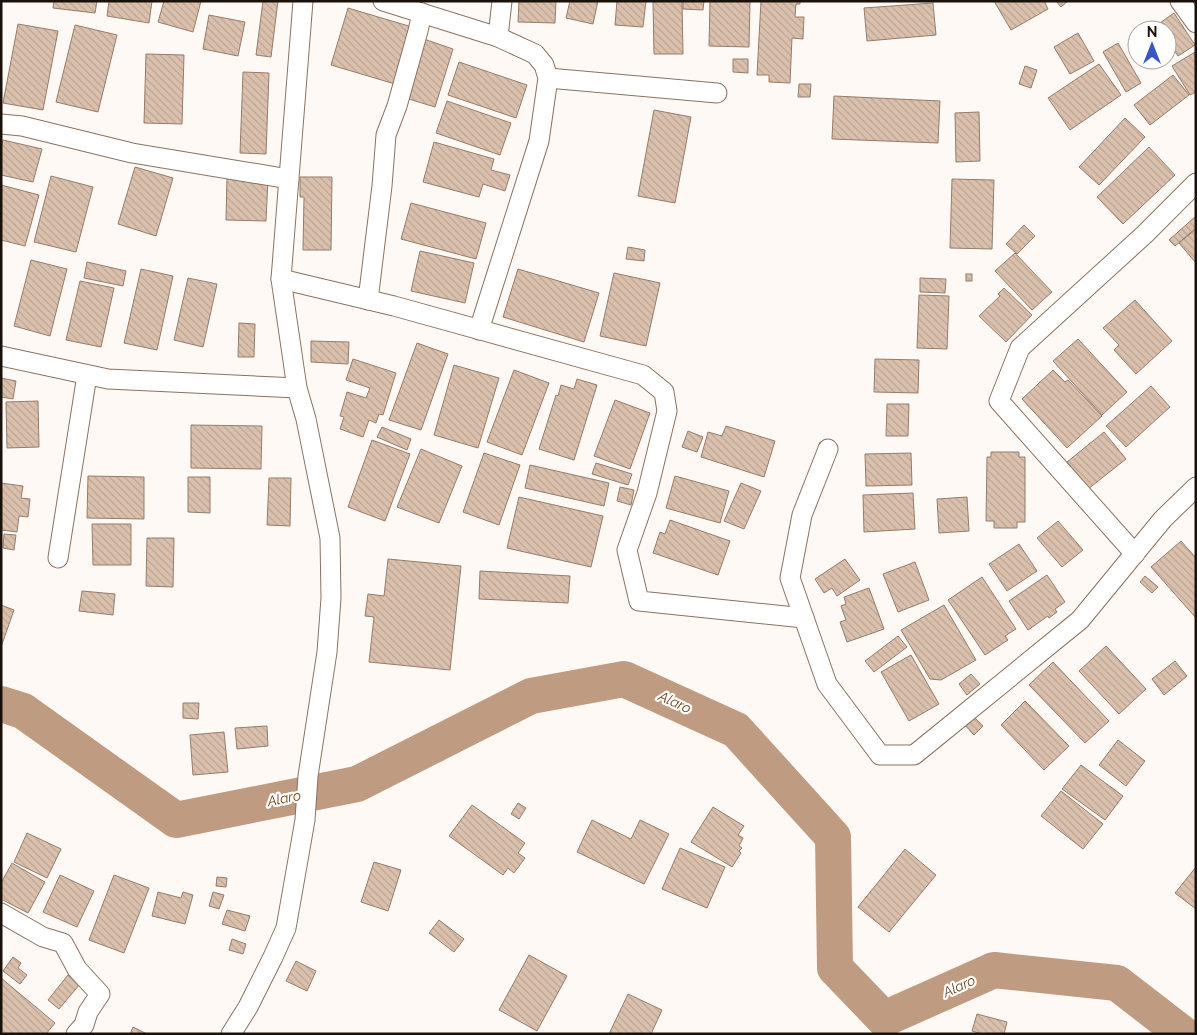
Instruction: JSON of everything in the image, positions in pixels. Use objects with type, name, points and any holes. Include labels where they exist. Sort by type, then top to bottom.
[{"type":"street","points":[[231,1034],[248,1007],[286,928],[305,820],[308,776],[327,652],[331,598],[330,538],[306,419],[297,388],[281,279],[303,1]]},
{"type":"street","points":[[383,1],[498,38],[535,54],[544,65],[548,78],[539,141],[479,330]]},
{"type":"street","points":[[498,38],[502,1]]},
{"type":"street","points":[[1180,1],[1196,22]]},
{"type":"street","points":[[368,300],[382,186],[386,135],[400,96],[422,13]]},
{"type":"street","points":[[548,78],[718,93]]},
{"type":"street","points":[[1,124],[22,126],[132,153],[289,179]]},
{"type":"street","points":[[1135,554],[999,401],[1020,348],[1145,234],[1196,183]]},
{"type":"street","points":[[281,279],[368,300],[643,375],[664,392],[667,411],[647,494],[627,550],[639,601],[804,618]]},
{"type":"street","points":[[1,356],[108,379],[297,388]]},
{"type":"street","points":[[58,558],[87,375]]},
{"type":"street","points":[[828,449],[802,515],[790,578],[827,684],[880,755],[914,755],[1080,620],[1163,519],[1196,487]]},
{"type":"street","points":[[1,913],[43,937],[63,943],[77,969],[100,994],[88,1012],[84,1025],[76,1034]]},
{"type":"building","points":[[54,1],[97,1],[95,13],[53,8]]},
{"type":"building","points":[[109,1],[152,1],[149,23],[107,16]]},
{"type":"building","points":[[164,1],[201,1],[193,32],[158,22]]},
{"type":"building","points":[[263,1],[278,1],[271,57],[256,55]]},
{"type":"building","points":[[519,1],[556,1],[555,23],[518,22]]},
{"type":"building","points":[[570,1],[598,1],[593,24],[566,18]]},
{"type":"building","points":[[617,1],[646,1],[643,27],[615,25]]},
{"type":"building","points":[[653,1],[682,1],[683,54],[654,54]]},
{"type":"building","points":[[683,1],[704,1],[703,10],[683,9]]},
{"type":"building","points":[[710,1],[750,1],[749,47],[709,46]]},
{"type":"building","points":[[761,1],[800,1],[800,4],[796,4],[795,17],[804,17],[803,39],[792,38],[790,83],[769,82],[769,75],[757,75]]},
{"type":"building","points":[[994,1],[1044,1],[1048,9],[1011,30]]},
{"type":"building","points":[[1056,1],[1068,1],[1061,7]]},
{"type":"building","points":[[933,3],[936,35],[867,41],[864,8]]},
{"type":"building","points":[[348,8],[412,27],[395,84],[331,65]]},
{"type":"building","points":[[1174,13],[1195,45],[1178,56],[1177,20],[1164,20]]},
{"type":"building","points":[[209,15],[245,22],[238,56],[203,49]]},
{"type":"building","points":[[18,24],[58,31],[43,110],[3,103]]},
{"type":"building","points":[[75,25],[117,35],[98,112],[56,102]]},
{"type":"building","points":[[1078,33],[1094,61],[1070,74],[1054,47]]},
{"type":"building","points":[[421,38],[453,49],[435,107],[402,97]]},
{"type":"building","points":[[1118,43],[1127,59],[1127,70],[1134,70],[1141,83],[1126,92],[1103,52]]},
{"type":"building","points":[[1195,52],[1196,92],[1190,95],[1174,70],[1177,70],[1177,63]]},
{"type":"building","points":[[146,54],[184,55],[182,124],[144,123]]},
{"type":"building","points":[[733,59],[748,59],[748,73],[733,72]]},
{"type":"building","points":[[459,62],[527,85],[516,118],[448,95]]},
{"type":"building","points":[[1099,64],[1121,95],[1070,130],[1048,98]]},
{"type":"building","points":[[1025,66],[1037,70],[1031,88],[1019,84]]},
{"type":"building","points":[[243,72],[269,73],[266,154],[240,153]]},
{"type":"building","points":[[1173,75],[1189,95],[1150,125],[1134,105]]},
{"type":"building","points":[[799,84],[811,84],[810,97],[798,97]]},
{"type":"building","points":[[834,96],[940,101],[938,143],[832,139]]},
{"type":"building","points":[[447,101],[511,123],[500,155],[436,133]]},
{"type":"building","points":[[654,110],[691,117],[675,203],[638,196]]},
{"type":"building","points":[[979,112],[980,161],[956,162],[955,113]]},
{"type":"building","points":[[1125,118],[1145,137],[1099,185],[1079,167]]},
{"type":"building","points":[[3,140],[42,149],[33,182],[1,175],[1,147]]},
{"type":"building","points":[[434,142],[494,159],[491,170],[510,175],[505,191],[483,184],[479,197],[423,182]]},
{"type":"building","points":[[1149,147],[1175,175],[1123,224],[1097,197]]},
{"type":"building","points":[[135,167],[173,178],[156,236],[118,224]]},
{"type":"building","points":[[51,176],[93,187],[76,252],[34,242]]},
{"type":"building","points":[[227,176],[268,178],[266,221],[226,220]]},
{"type":"building","points":[[300,177],[332,177],[331,250],[303,250],[304,197],[300,197]]},
{"type":"building","points":[[952,179],[994,180],[992,249],[950,248]]},
{"type":"building","points":[[1,185],[39,195],[25,246],[1,240]]},
{"type":"building","points":[[411,203],[486,223],[476,259],[401,239]]},
{"type":"building","points":[[1196,216],[1196,228],[1175,246],[1169,240]]},
{"type":"building","points":[[1024,225],[1035,236],[1017,254],[1006,244]]},
{"type":"building","points":[[1196,229],[1196,263],[1179,243]]},
{"type":"building","points":[[628,247],[645,250],[644,261],[626,259]]},
{"type":"building","points":[[420,251],[474,263],[465,303],[411,291]]},
{"type":"building","points":[[1015,253],[1052,292],[1032,310],[995,271]]},
{"type":"building","points":[[31,260],[67,269],[50,336],[14,326]]},
{"type":"building","points":[[87,262],[126,271],[123,286],[84,278]]},
{"type":"building","points":[[141,269],[173,276],[157,350],[124,343]]},
{"type":"building","points":[[518,269],[599,293],[584,342],[503,317]]},
{"type":"building","points":[[614,273],[660,283],[646,346],[600,336]]},
{"type":"building","points":[[966,274],[972,274],[972,281],[966,281]]},
{"type":"building","points":[[188,278],[217,284],[203,347],[174,340]]},
{"type":"building","points":[[920,278],[946,279],[945,293],[920,292]]},
{"type":"building","points":[[80,281],[114,288],[101,347],[66,340]]},
{"type":"building","points":[[1004,288],[1032,315],[1006,342],[979,316],[1000,296],[998,294]]},
{"type":"building","points":[[919,295],[949,296],[947,349],[917,348]]},
{"type":"building","points":[[1135,300],[1172,341],[1136,374],[1114,350],[1119,345],[1103,328]]},
{"type":"building","points":[[239,323],[255,324],[254,357],[238,357]]},
{"type":"building","points":[[1078,339],[1127,392],[1102,415],[1053,361]]},
{"type":"building","points":[[311,341],[349,342],[348,364],[311,362]]},
{"type":"building","points":[[417,343],[448,354],[421,430],[389,420]]},
{"type":"building","points":[[353,359],[396,373],[383,415],[379,414],[376,423],[369,420],[363,437],[340,429],[344,417],[340,416],[347,392],[366,398],[370,388],[346,380]]},
{"type":"building","points":[[875,359],[919,360],[918,393],[874,392]]},
{"type":"building","points":[[454,365],[499,378],[478,448],[434,435]]},
{"type":"building","points":[[514,370],[549,383],[522,455],[487,442]]},
{"type":"building","points":[[1053,370],[1065,382],[1068,380],[1102,416],[1067,448],[1022,399]]},
{"type":"building","points":[[1,378],[16,381],[13,399],[1,397]]},
{"type":"building","points":[[577,379],[597,385],[574,460],[539,449],[561,385],[574,389]]},
{"type":"building","points":[[1151,386],[1170,407],[1126,447],[1106,426]]},
{"type":"building","points":[[615,400],[650,413],[630,469],[594,456]]},
{"type":"building","points":[[38,401],[39,447],[7,448],[6,402]]},
{"type":"building","points":[[887,404],[909,404],[908,436],[886,436]]},
{"type":"building","points":[[191,425],[262,426],[261,469],[191,468]]},
{"type":"building","points":[[726,426],[775,441],[764,477],[701,457],[708,432],[722,436]]},
{"type":"building","points":[[382,427],[411,439],[407,450],[377,437]]},
{"type":"building","points":[[688,431],[703,437],[697,452],[682,447]]},
{"type":"building","points":[[1104,432],[1126,459],[1088,489],[1067,462]]},
{"type":"building","points":[[372,440],[410,454],[385,521],[348,507]]},
{"type":"building","points":[[421,449],[462,466],[439,523],[397,507]]},
{"type":"building","points":[[991,452],[1019,452],[1019,457],[1025,457],[1025,522],[1017,522],[1017,528],[994,528],[994,521],[986,521],[987,457],[991,457]]},
{"type":"building","points":[[484,453],[520,465],[499,525],[463,512]]},
{"type":"building","points":[[911,453],[912,485],[866,486],[865,454]]},
{"type":"building","points":[[596,463],[632,474],[628,485],[592,474]]},
{"type":"building","points":[[530,465],[609,483],[604,506],[525,488]]},
{"type":"building","points":[[88,476],[144,477],[144,519],[87,518]]},
{"type":"building","points":[[675,476],[729,491],[720,523],[666,508]]},
{"type":"building","points":[[188,477],[210,477],[210,513],[188,512]]},
{"type":"building","points":[[269,478],[291,478],[290,526],[267,525]]},
{"type":"building","points":[[1,483],[23,486],[21,498],[30,499],[28,517],[19,516],[17,532],[1,530]]},
{"type":"building","points":[[741,483],[761,491],[744,529],[724,521]]},
{"type":"building","points":[[620,487],[634,490],[631,505],[617,501]]},
{"type":"building","points":[[913,493],[915,529],[864,532],[863,495]]},
{"type":"building","points":[[519,497],[603,516],[591,567],[507,548]]},
{"type":"building","points":[[967,497],[969,531],[939,533],[937,499]]},
{"type":"building","points":[[670,520],[730,541],[718,575],[653,553],[660,532],[665,534]]},
{"type":"building","points":[[1058,521],[1083,550],[1062,567],[1037,538]]},
{"type":"building","points":[[92,524],[131,524],[131,565],[93,565]]},
{"type":"building","points":[[4,534],[16,535],[14,550],[3,548]]},
{"type":"building","points":[[147,538],[174,538],[173,587],[146,586]]},
{"type":"building","points":[[1181,541],[1196,558],[1196,618],[1151,567]]},
{"type":"building","points":[[1019,544],[1037,571],[1007,591],[989,564]]},
{"type":"building","points":[[388,559],[461,566],[450,670],[369,662],[374,617],[365,616],[368,594],[384,596]]},
{"type":"building","points":[[845,559],[860,580],[837,596],[832,588],[824,593],[815,579]]},
{"type":"building","points":[[915,562],[929,600],[898,612],[883,574]]},
{"type":"building","points":[[480,571],[570,576],[568,603],[479,599]]},
{"type":"building","points":[[1047,575],[1065,602],[1055,609],[1057,612],[1028,630],[1009,601]]},
{"type":"building","points":[[1145,576],[1158,587],[1152,593],[1140,582]]},
{"type":"building","points":[[982,577],[1016,629],[1005,636],[1008,640],[985,655],[948,600]]},
{"type":"building","points":[[869,588],[884,629],[847,642],[840,622],[846,620],[841,606],[846,604],[844,597]]},
{"type":"building","points":[[82,591],[115,594],[113,615],[79,611]]},
{"type":"building","points":[[1,605],[14,610],[1,647]]},
{"type":"building","points":[[944,605],[976,660],[941,680],[930,679],[901,630]]},
{"type":"building","points":[[898,636],[907,647],[874,672],[865,661]]},
{"type":"building","points":[[1106,646],[1146,689],[1119,714],[1079,671]]},
{"type":"building","points":[[911,655],[939,704],[909,721],[881,672]]},
{"type":"building","points":[[1175,661],[1187,676],[1164,695],[1152,679]]},
{"type":"building","points":[[1053,662],[1109,721],[1085,743],[1029,685]]},
{"type":"building","points":[[971,674],[980,684],[967,695],[959,684]]},
{"type":"building","points":[[1025,701],[1069,746],[1044,770],[1001,725]]},
{"type":"building","points":[[183,703],[199,703],[198,719],[183,718]]},
{"type":"building","points":[[973,716],[983,726],[974,735],[964,724]]},
{"type":"building","points":[[267,726],[268,746],[237,749],[235,728]]},
{"type":"building","points":[[224,732],[228,772],[193,775],[190,735]]},
{"type":"building","points":[[1118,740],[1145,761],[1126,786],[1099,765]]},
{"type":"building","points":[[1081,765],[1123,796],[1105,820],[1062,789]]},
{"type":"building","points":[[1061,791],[1103,824],[1083,849],[1041,816]]},
{"type":"building","points":[[518,803],[526,808],[519,819],[511,814]]},
{"type":"building","points":[[472,805],[525,843],[518,853],[525,858],[514,873],[508,868],[503,875],[449,836]]},
{"type":"building","points":[[713,807],[744,826],[738,835],[743,838],[739,846],[742,848],[739,851],[741,853],[732,867],[691,842]]},
{"type":"building","points":[[592,820],[631,839],[640,820],[669,834],[644,884],[577,852]]},
{"type":"building","points":[[27,833],[61,849],[47,878],[14,862]]},
{"type":"building","points":[[680,848],[725,867],[707,908],[662,889]]},
{"type":"building","points":[[905,849],[936,875],[889,932],[858,907]]},
{"type":"building","points":[[374,862],[401,870],[388,911],[361,902]]},
{"type":"building","points":[[12,863],[45,882],[28,913],[1,899],[1,883]]},
{"type":"building","points":[[1196,867],[1196,909],[1175,893]]},
{"type":"building","points":[[60,875],[94,891],[77,927],[43,912]]},
{"type":"building","points":[[114,875],[149,888],[124,953],[89,940]]},
{"type":"building","points":[[217,877],[227,878],[226,887],[216,886]]},
{"type":"building","points":[[158,892],[181,898],[183,892],[193,895],[185,924],[152,916]]},
{"type":"building","points":[[213,892],[224,895],[219,909],[209,906]]},
{"type":"building","points":[[227,910],[250,916],[245,931],[222,924]]},
{"type":"building","points":[[439,920],[464,939],[454,952],[429,933]]},
{"type":"building","points":[[232,939],[246,944],[243,954],[229,950]]},
{"type":"building","points":[[529,955],[567,976],[537,1031],[499,1010]]},
{"type":"building","points":[[13,957],[21,963],[18,968],[27,975],[20,984],[3,971]]},
{"type":"building","points":[[296,961],[316,971],[307,991],[286,981]]},
{"type":"building","points":[[68,975],[80,984],[59,1009],[48,1000]]},
{"type":"building","points":[[1,978],[55,1023],[46,1034],[1,1034]]},
{"type":"building","points":[[628,994],[662,1010],[651,1034],[609,1034]]},
{"type":"building","points":[[977,1014],[1007,1022],[1004,1034],[982,1034],[972,1031]]},
{"type":"building","points":[[133,1027],[147,1034],[130,1034]]},
{"type":"waterway","name":"Alaro","points":[[1,704],[23,711],[176,820],[357,784],[531,696],[624,679],[736,730],[833,837],[835,968],[884,1019],[994,970],[1117,983],[1183,1034]]},
{"type":"waterway","points":[[881,1034],[884,1019]]}]
